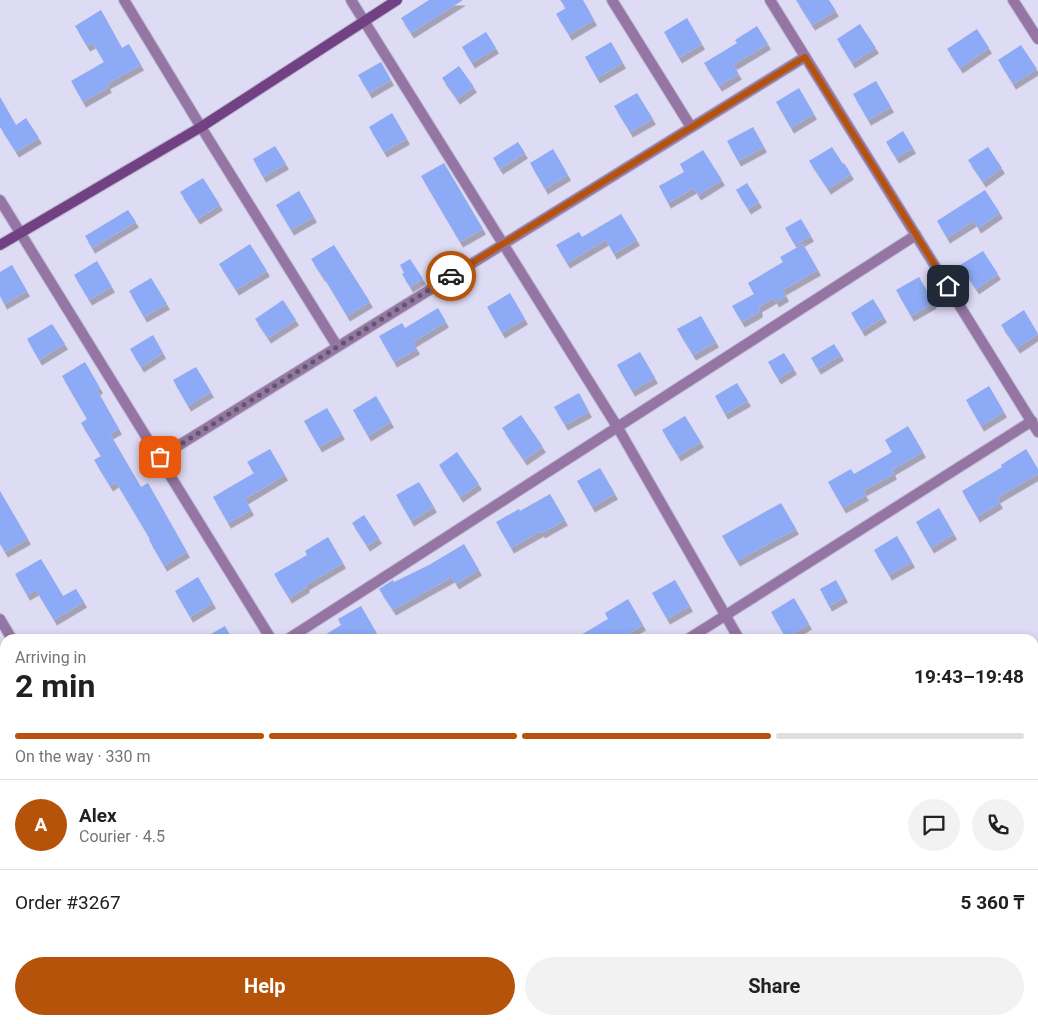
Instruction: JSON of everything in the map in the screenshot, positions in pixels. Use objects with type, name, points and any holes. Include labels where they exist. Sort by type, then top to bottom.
[{"type":"street","points":[[124,0],[337,346]]},
{"type":"street","points":[[351,0],[618,428],[736,634]]},
{"type":"street","points":[[0,245],[201,127],[397,0]]},
{"type":"street","points":[[612,0],[691,127]]},
{"type":"street","points":[[770,0],[1038,432]]},
{"type":"street","points":[[1014,0],[1038,39]]},
{"type":"street","points":[[160,457],[805,57]]},
{"type":"street","points":[[0,200],[268,634]]},
{"type":"street","points":[[296,634],[916,235]]},
{"type":"street","points":[[696,634],[1032,421]]},
{"type":"street","points":[[0,619],[9,634]]},
{"type":"building","points":[[429,0],[463,0],[411,33],[401,18]]},
{"type":"building","points":[[560,0],[583,0],[594,20],[569,35],[556,14],[566,8]]},
{"type":"building","points":[[796,0],[829,0],[836,11],[812,25]]},
{"type":"building","points":[[101,10],[122,48],[129,44],[141,65],[107,84],[109,87],[83,102],[71,81],[104,62],[93,43],[87,46],[75,26]]},
{"type":"building","points":[[687,18],[702,44],[679,58],[664,32]]},
{"type":"building","points":[[860,24],[876,48],[852,63],[837,39]]},
{"type":"building","points":[[757,26],[768,44],[733,65],[739,74],[719,86],[704,63],[737,43],[735,40]]},
{"type":"building","points":[[977,29],[989,48],[960,68],[947,49]]},
{"type":"building","points":[[486,32],[496,48],[472,63],[462,47]]},
{"type":"building","points":[[611,42],[623,63],[597,78],[585,57]]},
{"type":"building","points":[[1021,45],[1037,69],[1013,84],[998,60]]},
{"type":"building","points":[[381,62],[391,80],[369,93],[358,75]]},
{"type":"building","points":[[459,66],[474,87],[457,99],[442,78]]},
{"type":"building","points":[[876,81],[891,107],[868,120],[853,94]]},
{"type":"building","points":[[799,88],[814,114],[791,128],[776,102]]},
{"type":"building","points":[[637,93],[653,119],[630,132],[614,106]]},
{"type":"building","points":[[0,97],[16,125],[26,118],[39,138],[16,152],[0,127]]},
{"type":"building","points":[[392,113],[407,139],[384,152],[369,127]]},
{"type":"building","points":[[753,127],[764,147],[738,161],[727,141]]},
{"type":"building","points":[[903,131],[913,148],[896,158],[886,142]]},
{"type":"building","points":[[518,142],[525,153],[500,169],[493,158]]},
{"type":"building","points":[[275,146],[286,164],[263,177],[253,159]]},
{"type":"building","points":[[832,147],[851,174],[828,189],[809,161]]},
{"type":"building","points":[[988,147],[1002,168],[983,182],[968,160]]},
{"type":"building","points":[[553,149],[568,175],[545,189],[530,163]]},
{"type":"building","points":[[703,150],[722,180],[698,195],[694,188],[668,203],[659,186],[684,172],[680,164]]},
{"type":"building","points":[[444,163],[483,229],[460,242],[421,176]]},
{"type":"building","points":[[203,178],[220,205],[197,219],[180,192]]},
{"type":"building","points":[[747,183],[759,202],[748,209],[736,190]]},
{"type":"building","points":[[985,190],[1000,213],[978,228],[974,221],[947,238],[937,221]]},
{"type":"building","points":[[299,191],[314,217],[291,230],[276,205]]},
{"type":"building","points":[[128,210],[136,222],[92,248],[85,236]]},
{"type":"building","points":[[621,214],[637,240],[614,254],[606,240],[567,263],[556,245],[579,232],[582,237]]},
{"type":"building","points":[[801,219],[811,236],[795,245],[785,228]]},
{"type":"building","points":[[250,244],[267,271],[236,290],[219,264]]},
{"type":"building","points":[[803,244],[818,270],[783,290],[786,296],[776,302],[774,298],[759,307],[760,311],[758,313],[742,322],[732,306],[754,294],[748,283],[783,262],[780,257]]},
{"type":"building","points":[[334,245],[370,302],[347,316],[311,259]]},
{"type":"building","points":[[983,251],[998,274],[976,289],[960,265]]},
{"type":"building","points":[[410,259],[423,279],[410,287],[402,274],[404,273],[400,265]]},
{"type":"building","points":[[97,261],[112,287],[89,300],[74,275]]},
{"type":"building","points":[[12,265],[27,291],[4,304],[0,296],[0,272]]},
{"type":"building","points":[[919,277],[934,303],[911,316],[896,290]]},
{"type":"building","points":[[151,278],[167,304],[144,317],[129,291]]},
{"type":"building","points":[[510,293],[525,319],[502,333],[487,307]]},
{"type":"building","points":[[873,299],[884,317],[862,331],[851,313]]},
{"type":"building","points":[[283,300],[296,320],[268,338],[255,319]]},
{"type":"building","points":[[438,308],[446,322],[413,342],[417,349],[394,362],[379,336],[402,323],[405,328]]},
{"type":"building","points":[[1024,310],[1038,334],[1017,348],[1001,325]]},
{"type":"building","points":[[701,316],[716,342],[693,355],[677,329]]},
{"type":"building","points":[[52,324],[65,344],[39,360],[27,339]]},
{"type":"building","points":[[153,335],[163,353],[141,367],[130,349]]},
{"type":"building","points":[[834,344],[841,355],[818,369],[811,358]]},
{"type":"building","points":[[640,352],[655,378],[632,391],[617,365]]},
{"type":"building","points":[[784,353],[794,369],[778,379],[768,362]]},
{"type":"building","points":[[85,362],[100,388],[97,390],[119,429],[110,434],[141,487],[148,483],[187,552],[164,566],[116,482],[110,486],[94,460],[101,456],[81,423],[87,419],[62,376]]},
{"type":"building","points":[[196,367],[211,392],[188,406],[173,380]]},
{"type":"building","points":[[737,383],[748,401],[725,414],[715,396]]},
{"type":"building","points":[[989,386],[1004,412],[981,426],[966,400]]},
{"type":"building","points":[[579,393],[589,412],[565,425],[554,407]]},
{"type":"building","points":[[376,396],[391,422],[368,436],[353,410]]},
{"type":"building","points":[[327,408],[342,434],[319,447],[304,421]]},
{"type":"building","points":[[521,415],[543,447],[524,460],[502,428]]},
{"type":"building","points":[[685,416],[701,442],[678,456],[662,430]]},
{"type":"building","points":[[908,426],[923,452],[892,470],[894,474],[863,491],[866,495],[843,508],[828,482],[851,469],[854,474],[892,452],[885,440]]},
{"type":"building","points":[[270,449],[285,475],[245,499],[251,510],[228,523],[213,497],[254,473],[247,462]]},
{"type":"building","points":[[1026,449],[1038,469],[1038,474],[997,498],[1000,503],[977,517],[962,491],[1002,467],[1001,465]]},
{"type":"building","points":[[457,452],[479,484],[460,497],[439,465]]},
{"type":"building","points":[[600,468],[615,494],[592,507],[577,481]]},
{"type":"building","points":[[419,482],[434,507],[411,521],[396,495]]},
{"type":"building","points":[[0,491],[28,539],[5,552],[0,544]]},
{"type":"building","points":[[550,494],[565,520],[511,548],[496,522]]},
{"type":"building","points":[[781,503],[796,529],[737,561],[722,536]]},
{"type":"building","points":[[939,508],[954,534],[931,548],[916,522]]},
{"type":"building","points":[[364,515],[379,538],[367,546],[352,523]]},
{"type":"building","points":[[897,536],[912,562],[889,575],[874,550]]},
{"type":"building","points":[[328,537],[343,563],[306,585],[307,587],[289,598],[274,574],[307,555],[305,551]]},
{"type":"building","points":[[464,544],[479,570],[456,584],[452,577],[393,610],[379,589],[393,580],[394,582],[429,565]]},
{"type":"building","points":[[41,559],[63,596],[76,589],[84,602],[54,620],[36,590],[27,595],[15,574]]},
{"type":"building","points":[[198,577],[213,603],[190,617],[175,591]]},
{"type":"building","points":[[675,580],[690,606],[667,619],[652,593]]},
{"type":"building","points":[[836,580],[845,597],[829,606],[820,589]]},
{"type":"building","points":[[794,598],[809,624],[793,634],[784,634],[771,612]]},
{"type":"building","points":[[628,599],[643,625],[628,634],[582,634],[608,619],[605,613]]},
{"type":"building","points":[[361,606],[376,632],[373,634],[326,634],[341,625],[338,619]]},
{"type":"building","points":[[225,626],[229,634],[211,634]]},
{"type":"way so far","points":[[160,457],[451,276]]},
{"type":"route","points":[[451,276],[805,57],[948,286]]}]
